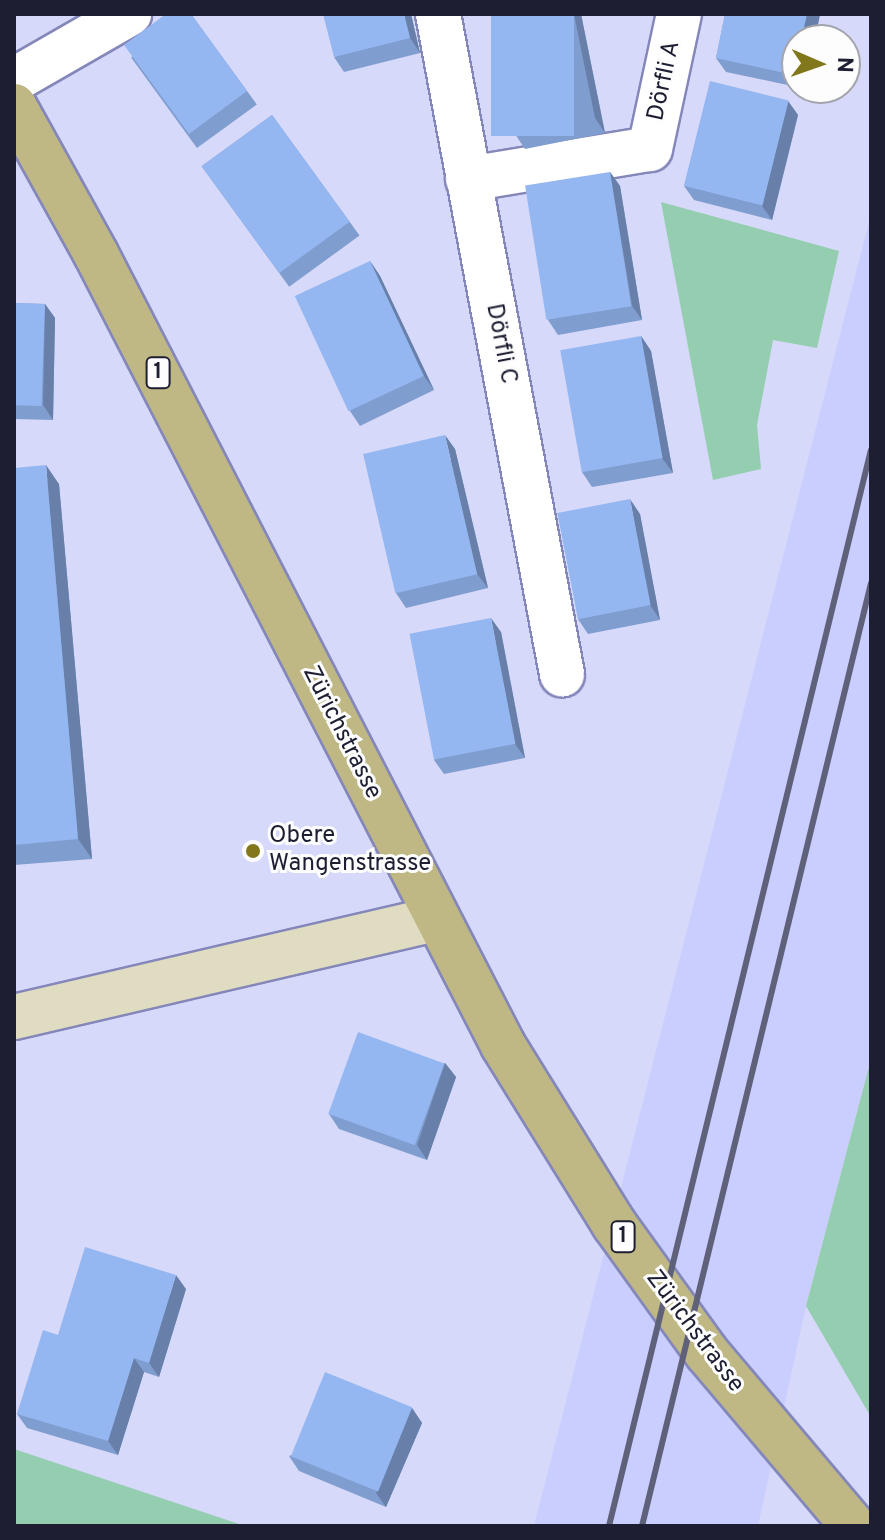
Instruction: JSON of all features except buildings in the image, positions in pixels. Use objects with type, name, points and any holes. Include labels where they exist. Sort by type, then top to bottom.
[{"type":"main road","name":"Zürichstrasse","points":[[14,106],[168,392],[434,919],[511,1058],[614,1224],[737,1390],[853,1526]]},
{"type":"street","points":[[14,80],[129,14]]},
{"type":"street","name":"Dörfli C","points":[[438,14],[562,674]]},
{"type":"street","name":"Dörfli A","points":[[468,179],[650,149],[679,14]]},
{"type":"street","points":[[14,1017],[434,919]]},
{"type":"shaded area","points":[[871,214],[871,1059],[806,1306],[758,1526],[534,1526]]},
{"type":"green space","points":[[661,202],[839,251],[817,348],[773,340],[757,425],[761,469],[713,480]]},
{"type":"green space","points":[[871,1059],[871,1417],[806,1306]]},
{"type":"green space","points":[[14,1449],[245,1526],[14,1526]]},
{"type":"railway","points":[[609,1526],[871,450]]},
{"type":"railway","points":[[642,1526],[871,583]]},
{"type":"place","name":"Obere Wangenstrasse","points":[[253,851]]}]
